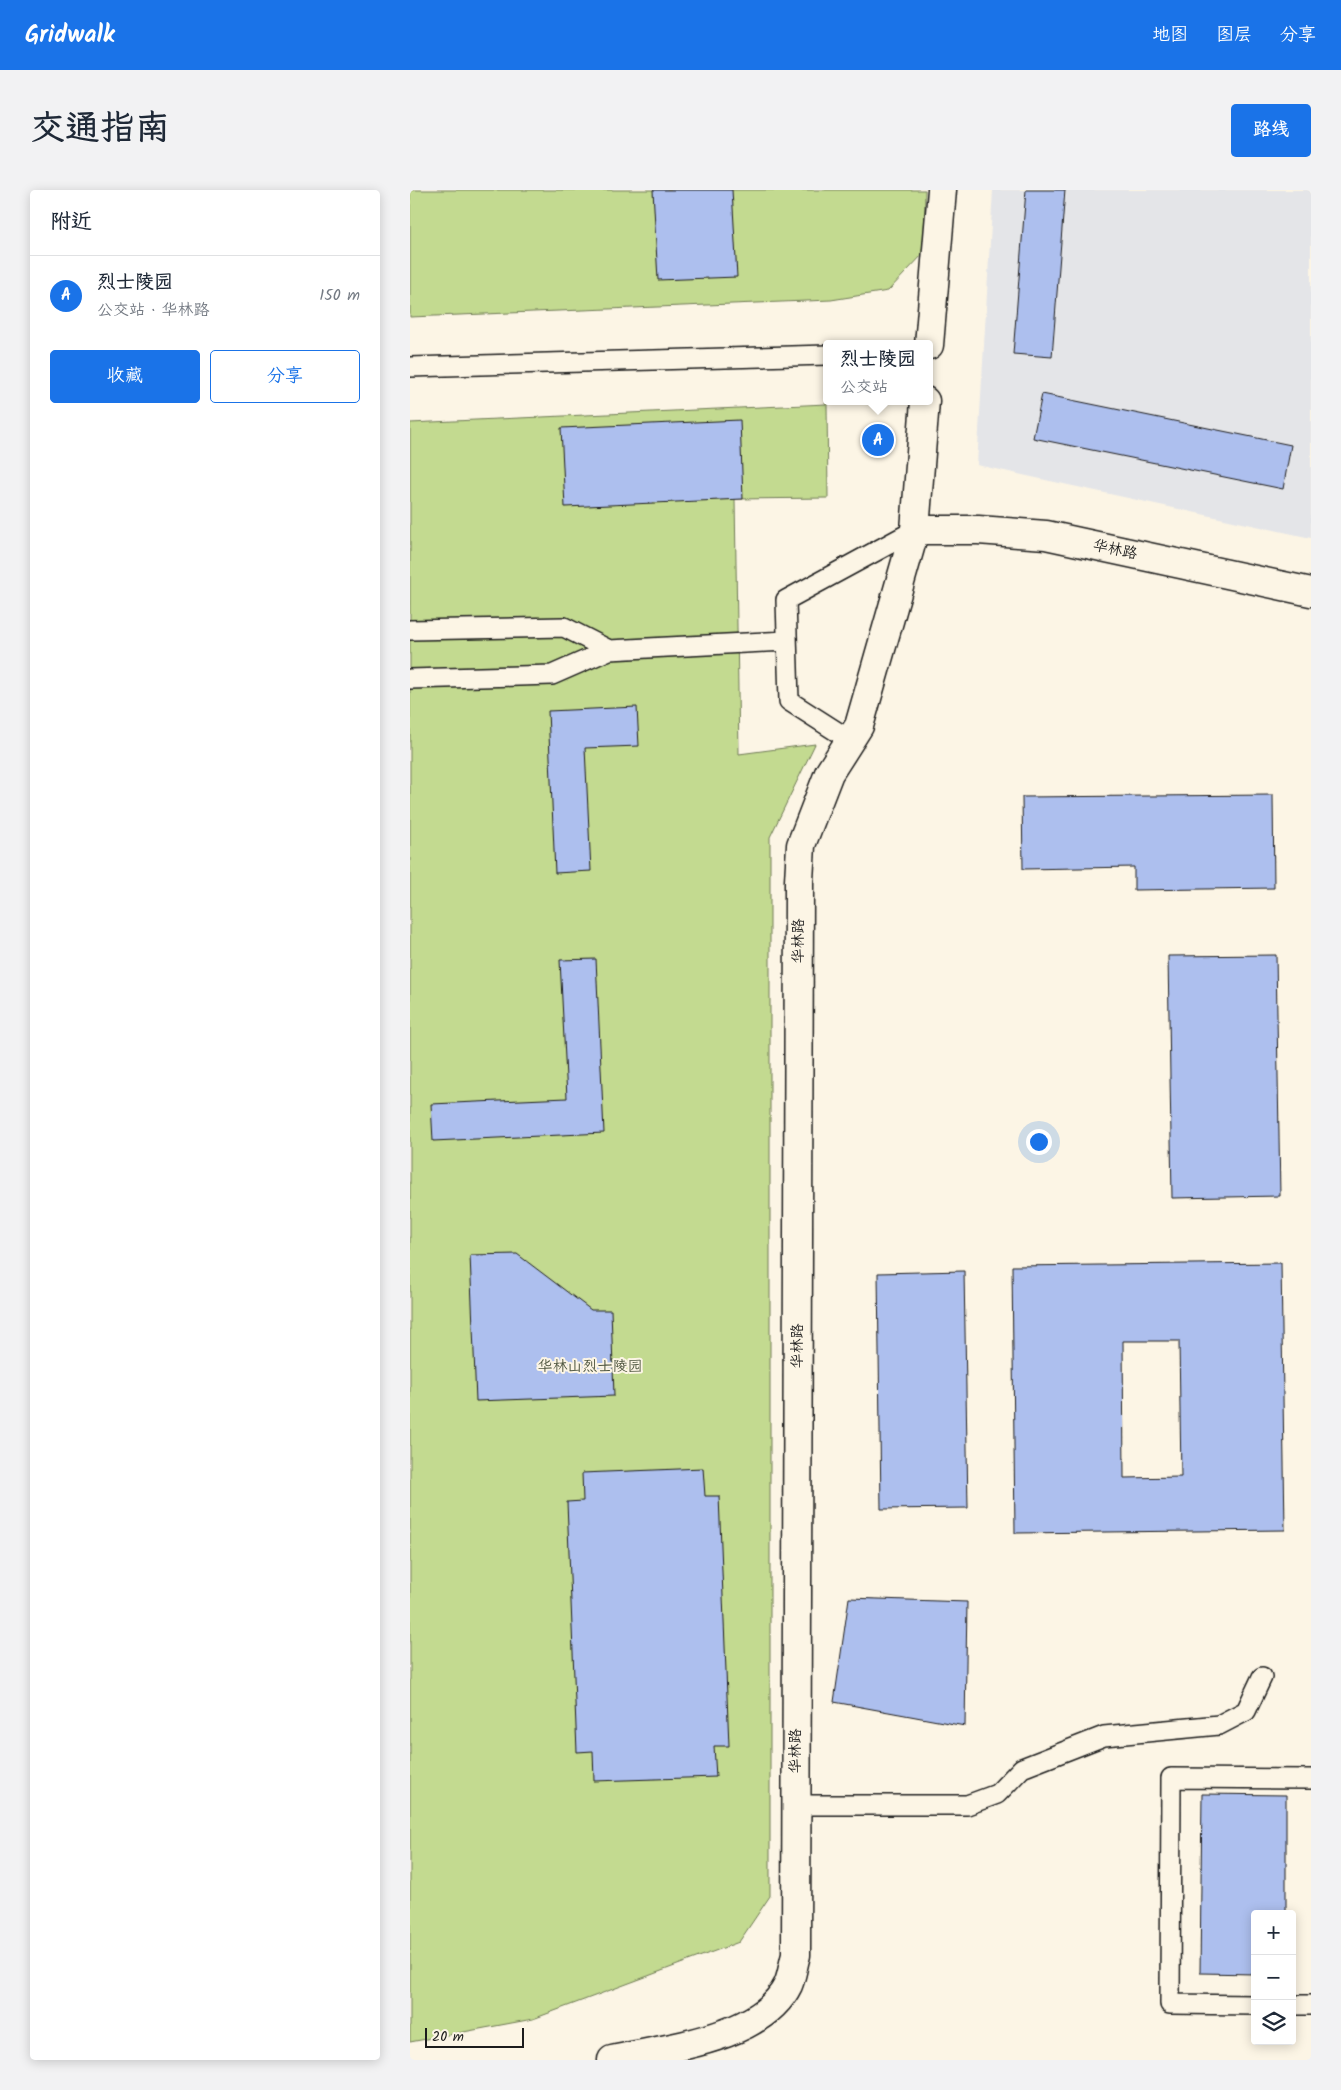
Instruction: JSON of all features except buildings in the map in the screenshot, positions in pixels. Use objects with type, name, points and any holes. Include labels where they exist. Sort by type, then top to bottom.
[{"type":"street","points":[[929,340],[942,190]]},
{"type":"street","name":"华林路","points":[[612,2060],[695,2042],[748,2025],[769,2009],[788,1985],[796,1955],[799,882],[801,845],[811,814],[829,773],[859,726],[916,530],[925,405]]},
{"type":"street","name":"华林路","points":[[916,530],[978,530],[1046,535],[1311,592]]},
{"type":"lane","points":[[410,367],[823,355]]},
{"type":"lane","points":[[850,740],[789,701],[786,600],[916,530]]},
{"type":"lane","points":[[410,630],[564,627],[609,650]]},
{"type":"lane","points":[[410,679],[552,675],[609,650],[787,641]]},
{"type":"lane","points":[[796,1805],[967,1804],[996,1794],[1022,1768],[1104,1736],[1219,1725],[1246,1711],[1262,1677]]},
{"type":"lane","points":[[1251,2005],[1170,2004],[1171,1778],[1311,1779]]},
{"type":"lane","points":[[1296,2005],[1311,2005]]},
{"type":"shaded area","points":[[993,190],[1311,190],[1311,538],[977,465]]},
{"type":"green space","points":[[410,190],[925,190],[924,253],[888,291],[831,300],[410,317]]},
{"type":"green space","name":"华林山烈士陵园","points":[[823,404],[827,405],[828,498],[735,499],[739,754],[815,744],[770,837],[770,1896],[739,1942],[533,2019],[410,2042],[410,423]]},
{"type":"place","name":"烈士陵园","points":[[878,440]]}]
